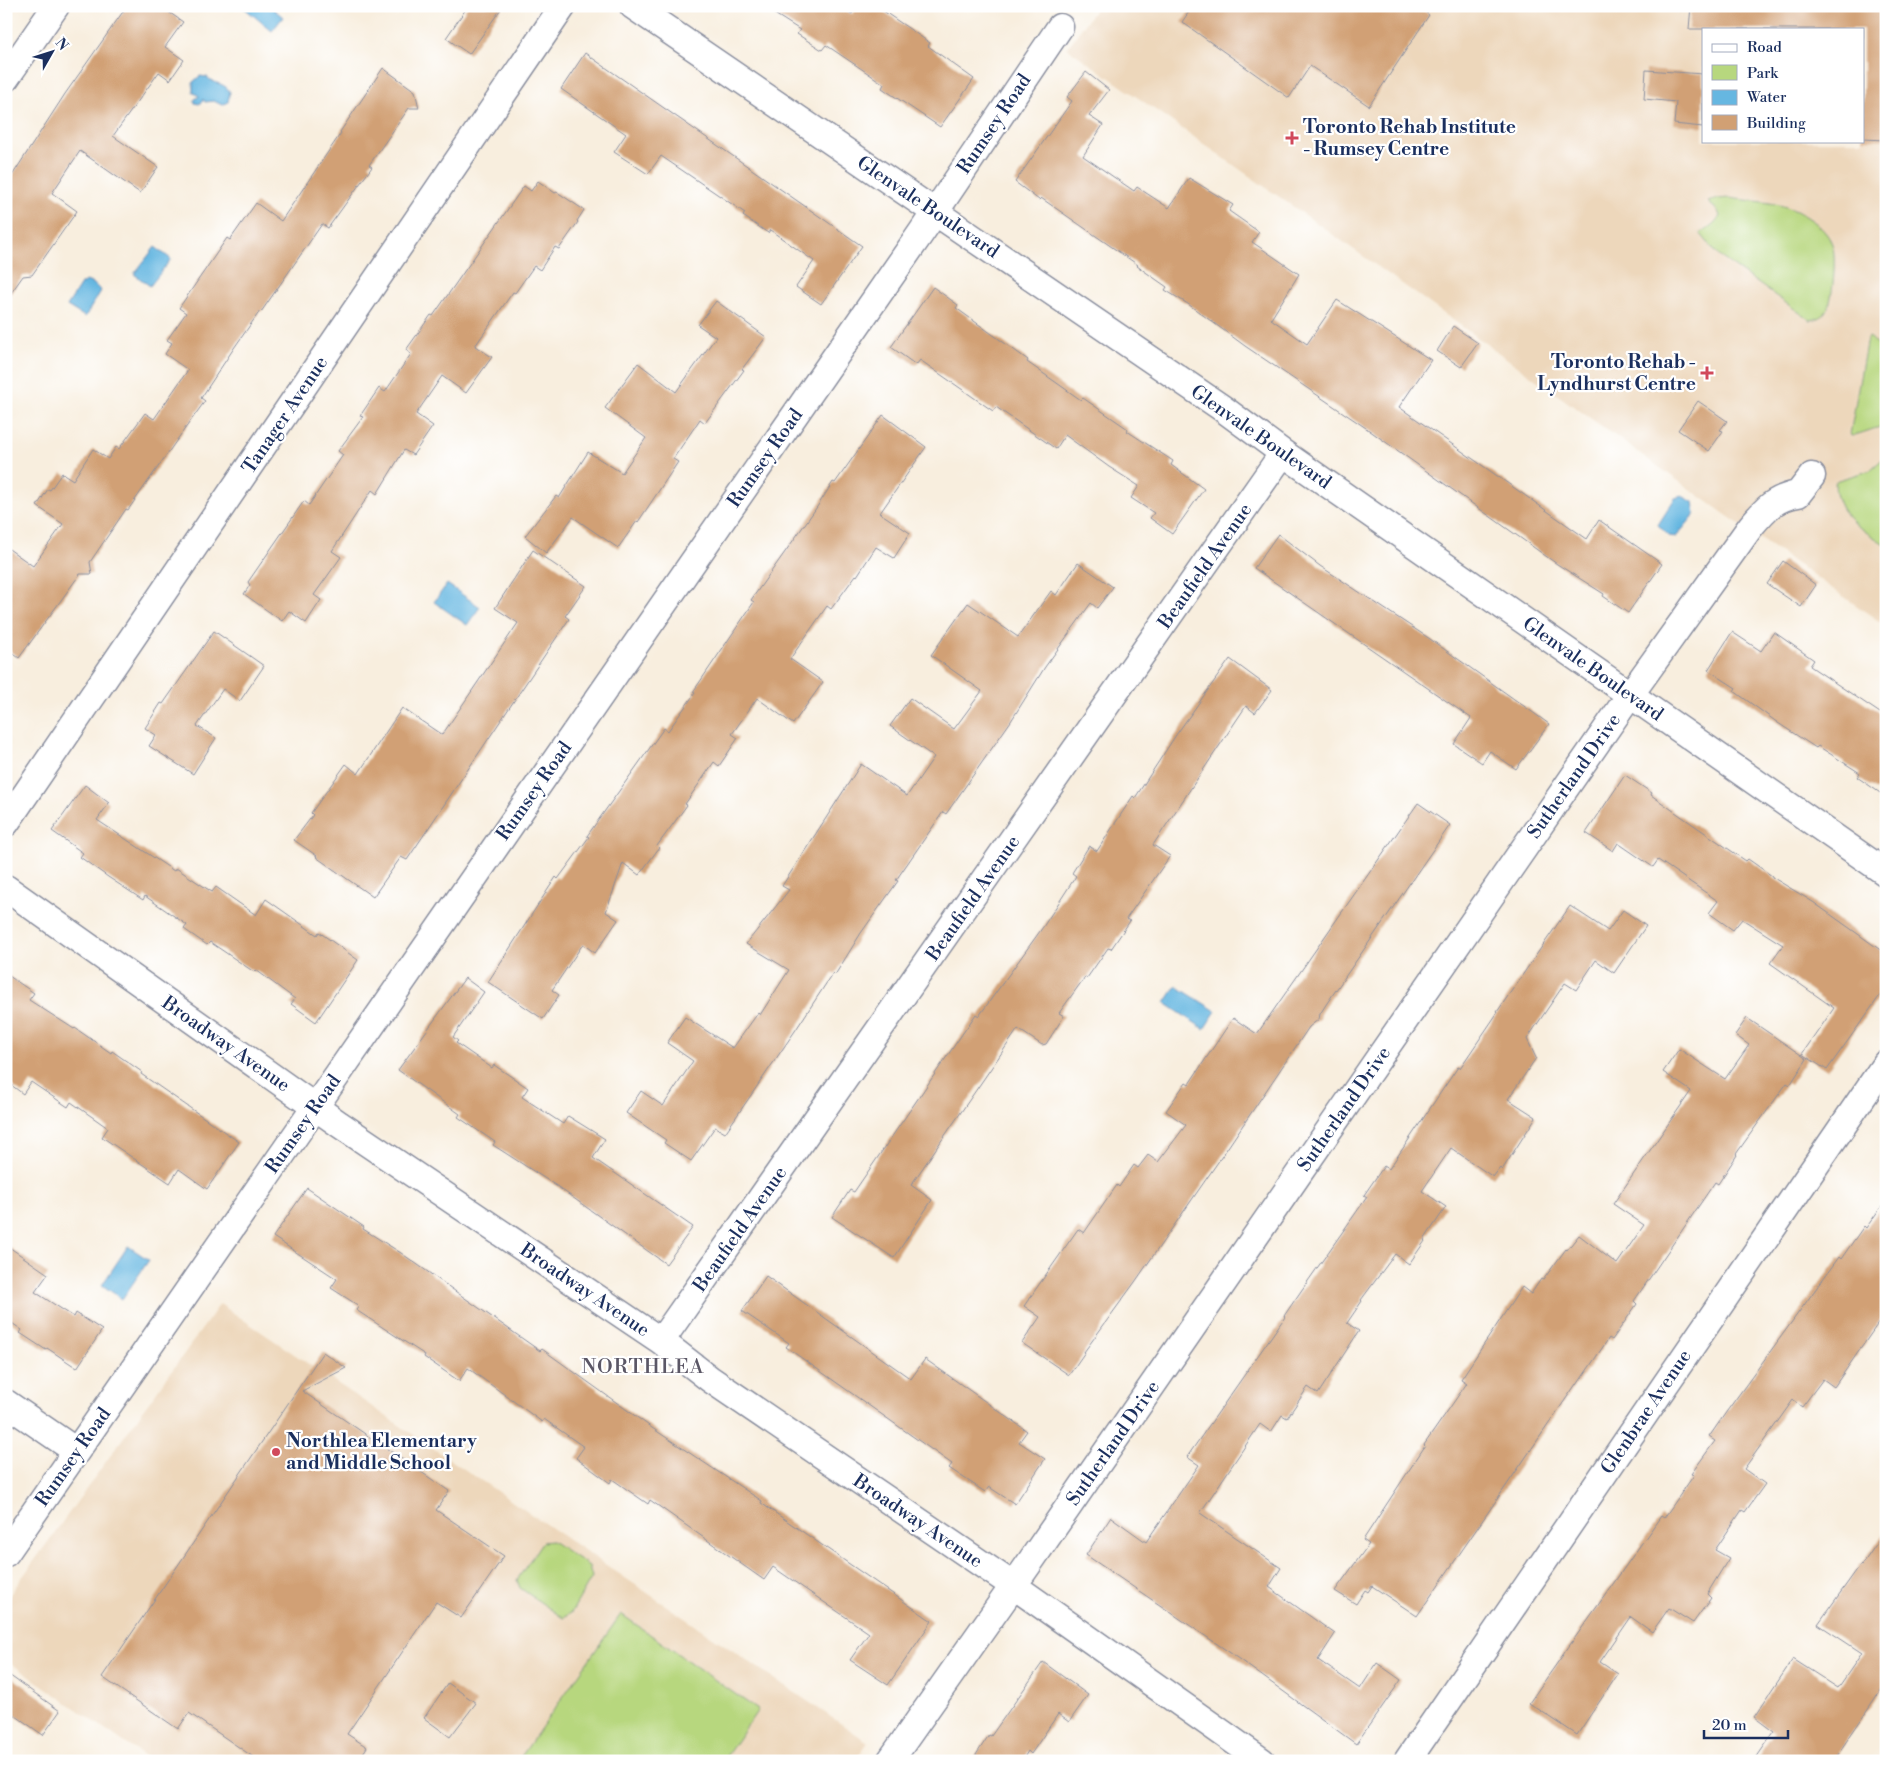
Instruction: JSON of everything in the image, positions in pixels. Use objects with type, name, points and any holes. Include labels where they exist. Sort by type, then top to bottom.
[{"type":"street","points":[[6,78],[56,6]]},
{"type":"street","name":"Tanager Avenue","points":[[6,823],[564,6]]},
{"type":"street","name":"Glenvale Boulevard","points":[[633,6],[1222,408],[1283,453],[1886,873]]},
{"type":"street","name":"Rumsey Road","points":[[6,1553],[935,212],[1060,27]]},
{"type":"street","name":"Beaufield Avenue","points":[[661,1342],[1283,453]]},
{"type":"street","name":"Sutherland Drive","points":[[890,1761],[1014,1586],[1630,695],[1751,526],[1767,507],[1784,496],[1798,494],[1812,476]]},
{"type":"street","name":"Broadway Avenue","points":[[6,888],[315,1107],[661,1342],[710,1379],[1014,1586],[1262,1761]]},
{"type":"street","name":"Glenbrae Avenue","points":[[1407,1761],[1886,1063]]},
{"type":"street","points":[[6,1403],[76,1451]]},
{"type":"shaded area","name":"Toronto Rehab - Lyndhurst Centre","points":[[1098,6],[1886,6],[1886,626],[1729,517],[1067,48]]},
{"type":"shaded area","name":"Northlea Elementary and Middle School","points":[[220,1304],[868,1742],[855,1761],[151,1761],[6,1660],[6,1600]]},
{"type":"green space","points":[[1729,198],[1772,203],[1792,209],[1813,221],[1827,234],[1833,250],[1834,268],[1831,299],[1823,316],[1810,320],[1719,256],[1700,233],[1712,226],[1720,216],[1718,211],[1708,202]]},
{"type":"green space","points":[[1868,337],[1886,349],[1886,425],[1852,436],[1850,435]]},
{"type":"green space","points":[[1886,456],[1886,545],[1859,527],[1845,513],[1836,494],[1835,482],[1869,471]]},
{"type":"green space","points":[[552,1541],[589,1566],[592,1577],[571,1613],[563,1618],[520,1588],[517,1580],[542,1542]]},
{"type":"green space","points":[[621,1614],[758,1710],[723,1761],[518,1761]]},
{"type":"water","points":[[242,6],[270,6],[283,17],[272,31]]},
{"type":"water","points":[[200,76],[207,77],[227,89],[230,92],[228,102],[222,105],[214,101],[205,102],[203,99],[199,104],[195,103],[194,100],[199,96],[193,92],[193,82]]},
{"type":"water","points":[[155,247],[171,259],[150,286],[134,274]]},
{"type":"water","points":[[86,281],[94,284],[101,291],[85,317],[67,306],[81,284]]},
{"type":"water","points":[[1682,496],[1693,502],[1695,514],[1676,537],[1669,536],[1658,525],[1675,498]]},
{"type":"water","points":[[447,584],[480,607],[467,625],[434,602]]},
{"type":"water","points":[[1176,986],[1216,1011],[1204,1029],[1165,1003]]},
{"type":"water","points":[[128,1246],[149,1260],[122,1299],[102,1285]]},
{"type":"building","points":[[127,6],[160,6],[183,22],[165,47],[184,60],[170,80],[159,72],[113,136],[158,167],[140,193],[80,151],[52,193],[77,211],[32,275],[23,276],[6,300],[6,185],[65,94]]},
{"type":"building","points":[[468,6],[503,6],[469,54],[446,38]]},
{"type":"building","points":[[762,6],[838,6],[852,14],[857,6],[876,6],[930,43],[928,46],[974,79],[940,127],[882,88],[884,84],[826,45],[822,50],[797,34],[800,30]]},
{"type":"building","points":[[1193,6],[1418,6],[1429,15],[1369,106],[1310,66],[1289,98],[1182,22]]},
{"type":"building","points":[[1691,6],[1886,6],[1886,140],[1864,139],[1864,28],[1689,29]]},
{"type":"building","points":[[585,53],[862,246],[821,304],[796,287],[814,261],[770,230],[768,233],[743,216],[745,213],[661,156],[648,174],[614,152],[626,134],[561,89]]},
{"type":"building","points":[[383,68],[415,91],[419,108],[409,108],[369,165],[372,167],[328,228],[322,224],[234,348],[201,398],[205,401],[128,510],[126,509],[90,562],[92,574],[80,574],[19,658],[6,648],[6,547],[33,566],[63,524],[37,506],[48,489],[50,490],[62,473],[73,480],[93,449],[108,459],[116,447],[119,449],[145,413],[154,419],[188,370],[165,354],[172,343],[167,340],[186,313],[179,308],[227,238],[230,240],[256,203],[281,221]]},
{"type":"building","points":[[1646,70],[1702,74],[1702,127],[1674,124],[1676,102],[1644,99]]},
{"type":"building","points":[[1086,72],[1109,90],[1089,116],[1103,125],[1083,156],[1134,191],[1137,187],[1169,208],[1189,178],[1233,205],[1229,211],[1259,232],[1252,242],[1299,274],[1271,319],[1307,344],[1337,300],[1431,360],[1399,407],[1587,539],[1599,520],[1662,564],[1628,613],[1603,596],[1604,594],[1557,564],[1366,428],[1165,290],[1167,287],[1138,265],[1015,182],[1072,101],[1067,97]]},
{"type":"building","points":[[538,181],[584,210],[578,222],[559,249],[555,247],[540,270],[534,266],[475,346],[492,357],[466,393],[442,376],[416,414],[433,426],[413,455],[404,450],[377,494],[372,490],[332,551],[341,557],[314,595],[321,600],[306,623],[289,611],[282,621],[244,594],[250,585],[248,582],[304,501],[309,505],[343,455],[338,451],[363,417],[360,416],[379,388],[385,392],[411,354],[406,350],[431,315],[433,316],[524,186],[531,191]]},
{"type":"building","points":[[933,287],[958,305],[956,308],[1028,360],[1027,362],[1081,400],[1083,398],[1128,429],[1127,431],[1173,461],[1171,465],[1204,489],[1172,534],[1150,518],[1154,513],[1131,498],[1139,486],[1065,435],[1056,449],[996,407],[993,411],[920,360],[916,365],[891,347]]},
{"type":"building","points":[[716,301],[766,337],[742,369],[744,370],[705,423],[700,419],[673,459],[678,462],[638,522],[618,548],[573,517],[546,553],[525,536],[556,496],[559,498],[588,452],[622,473],[646,438],[605,408],[638,363],[676,392],[716,337],[698,325]]},
{"type":"building","points":[[1453,326],[1478,343],[1461,367],[1437,351]]},
{"type":"building","points":[[1698,401],[1727,421],[1720,430],[1723,431],[1709,451],[1678,430]]},
{"type":"building","points":[[883,415],[926,447],[880,513],[910,533],[894,558],[876,547],[857,576],[831,609],[827,606],[790,659],[823,682],[793,724],[757,698],[732,734],[738,738],[719,766],[714,762],[685,804],[687,805],[657,846],[659,848],[639,875],[623,863],[606,912],[618,920],[595,953],[583,944],[552,990],[559,995],[543,1019],[488,982],[556,877],[558,879],[589,837],[587,836],[664,728],[668,731],[695,693],[693,692],[754,602],[751,600],[833,482],[835,483]]},
{"type":"building","points":[[1278,534],[1320,566],[1430,639],[1549,724],[1516,769],[1490,751],[1482,763],[1454,744],[1471,718],[1254,568]]},
{"type":"building","points":[[533,550],[586,586],[565,616],[569,619],[407,860],[401,857],[373,897],[294,840],[313,815],[311,813],[346,764],[358,774],[402,708],[442,735],[518,623],[495,608]]},
{"type":"building","points":[[1783,561],[1816,585],[1801,607],[1767,584]]},
{"type":"building","points":[[1078,563],[1113,587],[1097,608],[1091,603],[1045,667],[1011,721],[946,814],[943,812],[896,880],[898,881],[861,933],[835,975],[833,973],[725,1133],[715,1127],[691,1161],[664,1143],[666,1140],[626,1113],[641,1091],[663,1106],[693,1061],[667,1043],[685,1017],[733,1048],[758,1013],[760,1015],[789,970],[746,944],[789,890],[782,886],[861,764],[907,796],[934,757],[890,726],[910,698],[954,729],[982,691],[931,655],[968,603],[1018,637],[1051,591],[1056,595]]},
{"type":"building","points":[[214,631],[264,666],[240,701],[223,689],[197,726],[216,738],[193,774],[149,746],[156,735],[145,728]]},
{"type":"building","points":[[1732,632],[1761,651],[1774,632],[1814,660],[1810,666],[1886,717],[1886,797],[1857,777],[1860,773],[1818,746],[1816,748],[1778,723],[1734,691],[1736,688],[1708,670]]},
{"type":"building","points":[[1230,659],[1272,690],[1255,713],[1246,706],[1153,845],[1170,856],[1126,919],[1130,921],[1111,949],[1108,948],[1059,1013],[1064,1016],[1046,1044],[1042,1045],[1018,1029],[911,1185],[932,1200],[894,1258],[832,1217],[850,1190],[854,1192],[976,1014],[979,1016],[1043,927],[1076,876],[1072,873],[1089,846],[1097,851],[1133,796],[1135,798],[1176,735]]},
{"type":"building","points":[[1625,775],[1746,861],[1748,859],[1772,877],[1813,902],[1886,954],[1886,987],[1827,1070],[1802,1054],[1834,1008],[1770,963],[1783,945],[1742,919],[1733,930],[1709,913],[1718,901],[1658,860],[1653,867],[1618,843],[1613,851],[1586,833]]},
{"type":"building","points":[[85,785],[109,803],[97,820],[174,871],[176,868],[212,892],[216,887],[256,915],[266,899],[317,935],[319,932],[358,960],[316,1022],[291,1004],[295,999],[256,970],[254,972],[210,942],[207,945],[184,929],[187,925],[145,896],[143,900],[80,857],[83,853],[52,831]]},
{"type":"building","points":[[1418,803],[1450,825],[1327,1003],[1319,1019],[1309,1027],[1218,1162],[1069,1375],[1022,1343],[1040,1317],[1024,1306],[1078,1229],[1084,1233],[1117,1185],[1119,1187],[1134,1165],[1138,1168],[1148,1155],[1158,1162],[1186,1125],[1166,1111],[1186,1082],[1189,1084],[1233,1018],[1257,1034]]},
{"type":"building","points":[[1570,906],[1608,931],[1623,910],[1646,926],[1614,973],[1596,960],[1576,990],[1565,983],[1527,1039],[1536,1058],[1508,1099],[1536,1117],[1502,1170],[1500,1168],[1493,1177],[1451,1148],[1422,1191],[1446,1207],[1425,1241],[1409,1264],[1395,1254],[1361,1300],[1347,1323],[1359,1331],[1318,1394],[1308,1387],[1287,1418],[1282,1415],[1271,1432],[1260,1424],[1200,1513],[1281,1568],[1269,1587],[1335,1634],[1318,1660],[1360,1689],[1377,1663],[1401,1680],[1356,1744],[1229,1652],[1086,1555],[1111,1517],[1146,1542],[1199,1465],[1187,1457],[1367,1197],[1364,1195],[1384,1166],[1389,1169]]},
{"type":"building","points":[[6,974],[34,993],[29,1000],[111,1053],[112,1051],[142,1072],[141,1074],[239,1142],[207,1189],[179,1169],[170,1183],[102,1137],[108,1128],[71,1102],[68,1107],[31,1082],[23,1094],[6,1081]]},
{"type":"building","points":[[465,978],[484,992],[453,1037],[458,1041],[456,1043],[492,1068],[494,1065],[528,1088],[522,1097],[563,1124],[568,1116],[605,1139],[593,1158],[693,1227],[666,1264],[558,1187],[493,1145],[495,1142],[458,1117],[460,1114],[398,1070]]},
{"type":"building","points":[[1747,1018],[1807,1059],[1790,1085],[1787,1083],[1736,1154],[1718,1184],[1715,1182],[1634,1301],[1637,1304],[1612,1340],[1609,1338],[1576,1384],[1417,1616],[1372,1586],[1368,1592],[1365,1590],[1356,1604],[1335,1591],[1369,1544],[1363,1540],[1424,1445],[1467,1383],[1461,1379],[1522,1287],[1531,1294],[1541,1279],[1543,1280],[1579,1235],[1617,1264],[1644,1225],[1613,1204],[1691,1091],[1663,1072],[1679,1049],[1725,1079],[1749,1045],[1735,1035]]},
{"type":"building","points":[[307,1188],[540,1351],[542,1349],[652,1428],[762,1501],[761,1503],[932,1621],[888,1685],[850,1660],[869,1633],[773,1567],[764,1580],[650,1500],[648,1504],[612,1479],[610,1483],[576,1458],[584,1447],[544,1419],[542,1422],[468,1368],[459,1381],[424,1357],[425,1355],[356,1310],[359,1306],[331,1288],[337,1279],[273,1237]]},
{"type":"building","points":[[1886,1200],[1886,1312],[1834,1387],[1823,1379],[1802,1407],[1793,1400],[1744,1469],[1765,1484],[1745,1512],[1742,1510],[1715,1550],[1729,1558],[1707,1594],[1711,1598],[1693,1623],[1669,1608],[1652,1632],[1631,1617],[1600,1662],[1618,1674],[1577,1735],[1529,1703],[1661,1516],[1664,1518],[1694,1475],[1691,1474],[1715,1441],[1709,1437],[1727,1411],[1839,1257],[1841,1259],[1864,1226],[1866,1228]]},
{"type":"building","points":[[6,1245],[48,1274],[35,1292],[74,1317],[76,1313],[102,1330],[77,1368],[20,1333],[22,1330],[6,1319]]},
{"type":"building","points":[[766,1276],[911,1379],[925,1359],[1027,1431],[1019,1442],[1045,1459],[1015,1504],[989,1487],[985,1492],[949,1468],[952,1464],[786,1347],[789,1343],[742,1311]]},
{"type":"building","points":[[323,1352],[346,1368],[302,1391],[449,1491],[436,1510],[504,1556],[461,1618],[436,1602],[347,1734],[367,1747],[358,1761],[259,1761],[189,1713],[178,1729],[102,1677]]},
{"type":"building","points":[[1886,1530],[1886,1683],[1833,1761],[1754,1761],[1774,1732],[1754,1717],[1793,1659],[1838,1688],[1862,1653],[1818,1624]]},
{"type":"building","points":[[1043,1662],[1088,1695],[1069,1722],[1058,1714],[1031,1754],[1028,1751],[1022,1761],[972,1761],[989,1735],[991,1736]]},
{"type":"building","points":[[6,1673],[60,1711],[43,1735],[6,1709]]},
{"type":"building","points":[[448,1683],[476,1703],[450,1737],[424,1718]]},
{"type":"place","name":"Toronto Rehab Institute - Rumsey Centre","points":[[1292,138]]},
{"type":"place","name":"Toronto Rehab - Lyndhurst Centre","points":[[1707,373]]},
{"type":"place","name":"Northlea Elementary and Middle School","points":[[276,1452]]},
{"type":"district","name":"NORTHLEA","points":[[643,1367]]}]
